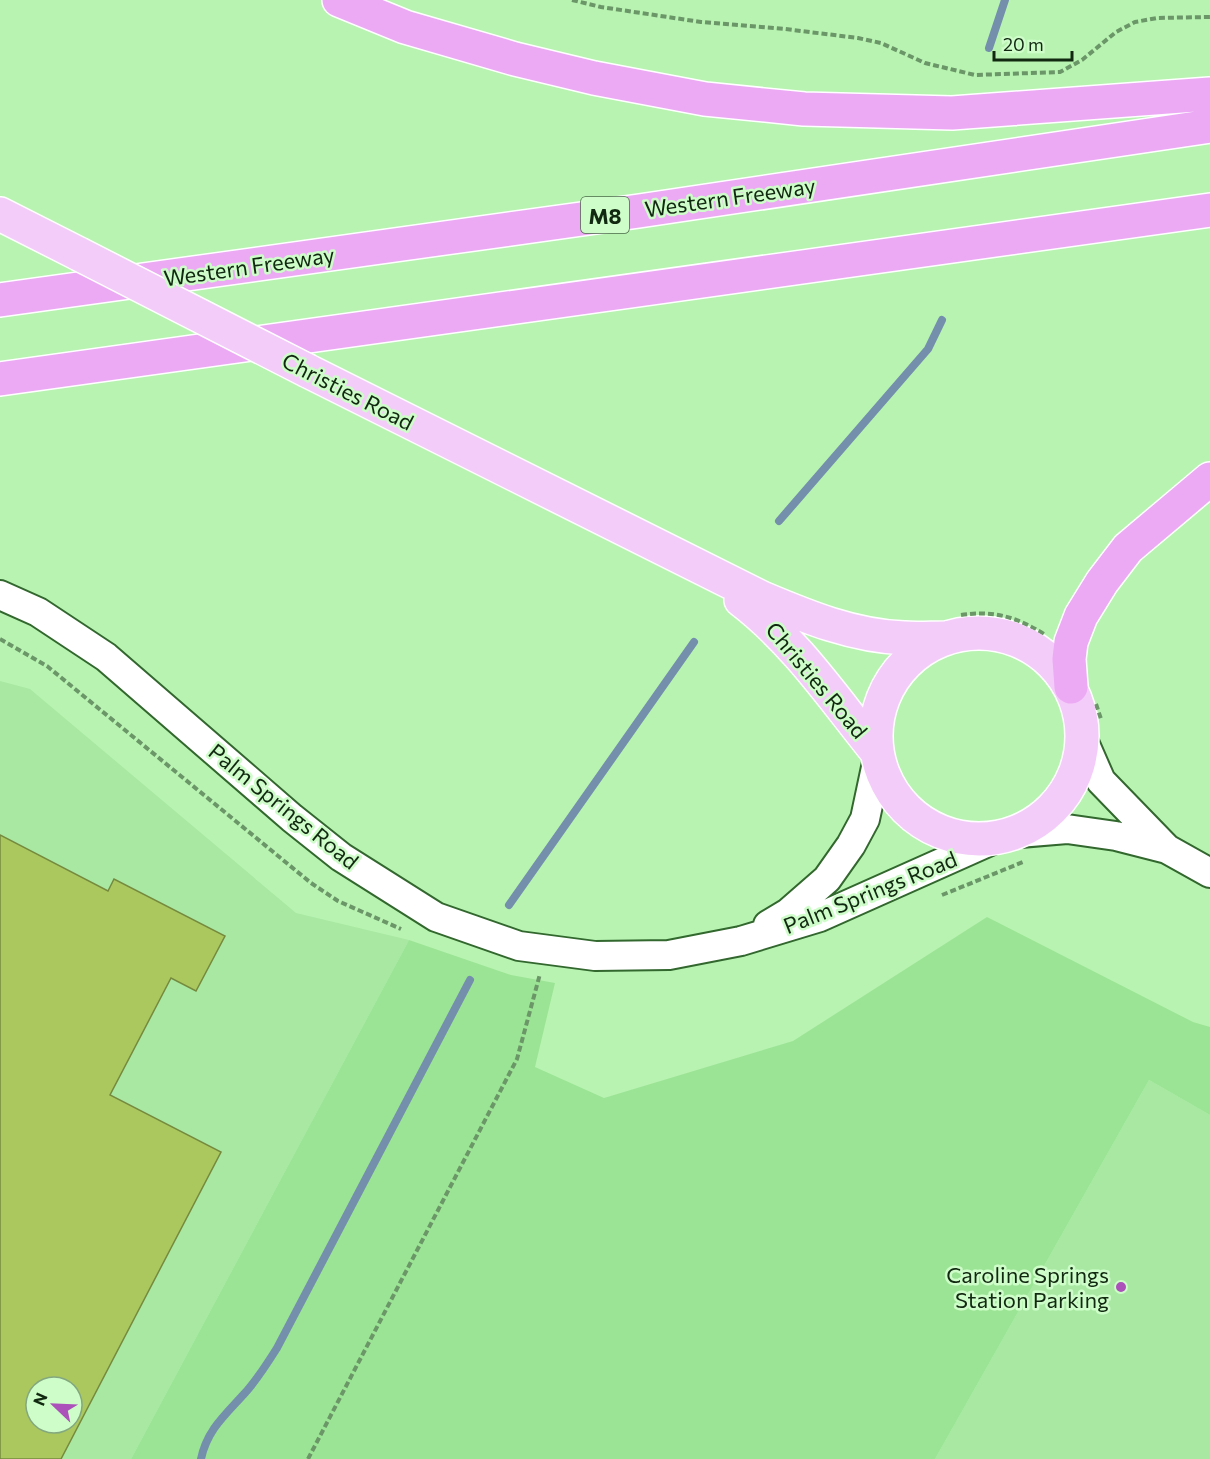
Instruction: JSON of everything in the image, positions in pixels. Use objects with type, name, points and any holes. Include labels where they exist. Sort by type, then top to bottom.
[{"type":"highway","points":[[339,0],[405,27],[515,59],[594,78],[705,99],[804,109],[952,112],[1210,94]]},
{"type":"highway","name":"Western Freeway","points":[[0,300],[639,211],[1210,126]]},
{"type":"highway","points":[[0,379],[1210,210]]},
{"type":"highway","points":[[1083,693],[1069,659],[1071,642],[1081,616],[1102,582],[1128,548],[1210,479]]},
{"type":"main road","name":"Christies Road","points":[[0,214],[762,598],[819,621],[851,630],[903,638],[952,626]]},
{"type":"main road","name":"Christies Road","points":[[697,567],[764,618],[799,653],[878,755]]},
{"type":"main road","points":[[952,626],[974,632],[1003,635],[1030,645],[1053,663],[1083,693],[1080,713],[1093,733],[1076,775],[1057,804],[1030,827],[1002,836],[966,839],[935,830],[909,813],[889,788],[878,755],[876,728],[882,699],[897,672],[952,626]]},
{"type":"street","name":"Palm Springs Road","points":[[0,595],[38,612],[106,657],[292,818],[341,857],[436,917],[519,946],[595,956],[669,954],[741,941],[820,917],[1002,836]]},
{"type":"street","points":[[1093,733],[1101,781],[1167,849]]},
{"type":"street","name":"Palm Springs Road","points":[[741,941],[788,913],[827,879],[851,845],[865,819],[878,755]]},
{"type":"street","points":[[1002,836],[1067,829],[1116,836],[1167,849],[1210,873]]},
{"type":"path","points":[[572,0],[601,7],[701,22],[858,38],[881,43],[925,63],[975,75],[1060,72],[1082,60],[1116,32],[1135,22],[1157,18],[1210,17]]},
{"type":"path","points":[[952,626],[979,612],[1009,616],[1045,635]]},
{"type":"path","points":[[0,639],[47,666],[311,884],[338,901]]},
{"type":"path","points":[[1083,693],[1096,709],[1093,733]]},
{"type":"path","points":[[309,1459],[517,1059],[540,973]]},
{"type":"shaded area","points":[[0,681],[30,689],[296,913],[409,940],[131,1459],[0,1459]]},
{"type":"shaded area","points":[[987,917],[1193,1022],[1210,1027],[1210,1115],[1149,1080],[935,1459],[131,1459],[409,940],[511,975],[555,983],[535,1067],[604,1098],[793,1041]]},
{"type":"shaded area","name":"Caroline Springs Station Parking","points":[[1149,1080],[1210,1115],[1210,1459],[935,1459]]},
{"type":"building","points":[[0,835],[108,891],[114,879],[225,936],[196,991],[171,978],[110,1095],[221,1152],[84,1415],[84,1375],[24,1375],[24,1435],[74,1435],[61,1459],[0,1459]]},
{"type":"waterway","points":[[989,48],[1005,0]]},
{"type":"waterway","points":[[779,521],[928,349],[942,320]]},
{"type":"waterway","points":[[509,905],[694,642]]},
{"type":"waterway","points":[[201,1459],[212,1431],[253,1383],[277,1348],[470,980]]},
{"type":"place","name":"Caroline Springs Station Parking","points":[[1121,1287]]}]
